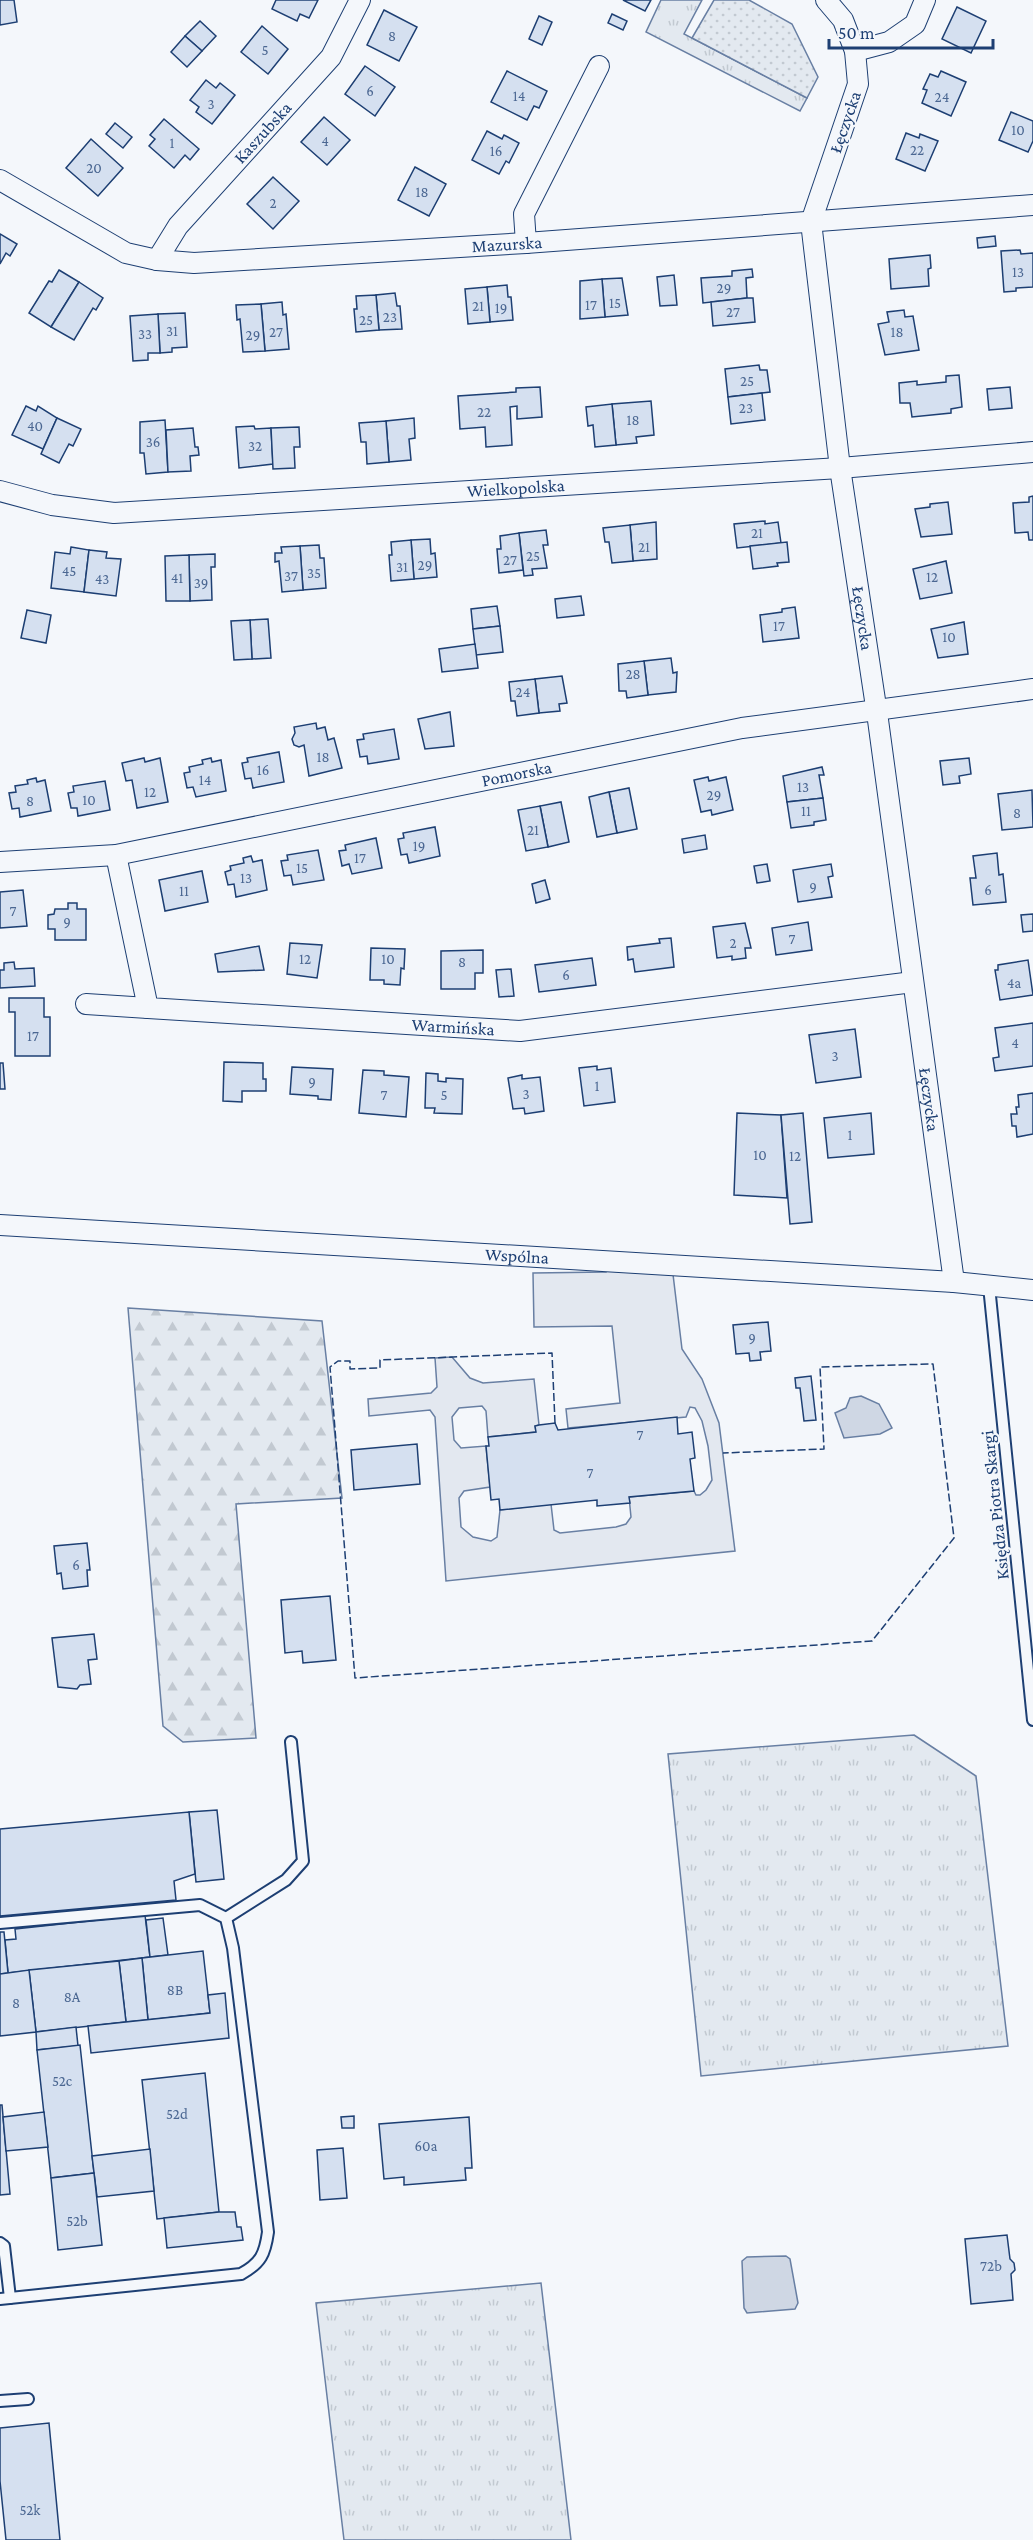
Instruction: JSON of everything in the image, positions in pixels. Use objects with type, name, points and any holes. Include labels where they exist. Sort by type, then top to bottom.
[{"type":"street","name":"Kaszubska","points":[[157,260],[178,226],[331,57],[360,0]]},
{"type":"street","name":"Łęczycka","points":[[826,0],[843,20],[855,51],[858,84],[811,222],[840,468],[877,710],[954,1282]]},
{"type":"street","points":[[855,51],[889,42],[915,24],[925,0]]},
{"type":"street","points":[[526,243],[524,214],[599,66]]},
{"type":"street","name":"Mazurska","points":[[0,180],[126,253],[157,260],[194,263],[526,243],[1033,205]]},
{"type":"street","name":"Wielkopolska","points":[[0,491],[52,505],[114,513],[840,468],[1033,452]]},
{"type":"street","name":"Pomorska","points":[[0,862],[116,855],[742,728],[1033,688]]},
{"type":"street","points":[[116,855],[148,1008]]},
{"type":"street","name":"Warmińska","points":[[86,1004],[520,1031],[913,982]]},
{"type":"street","name":"Wspólna","points":[[0,1225],[954,1282],[1033,1290]]},
{"type":"lane","name":"Księdza Piotra Skargi","points":[[989,1286],[1033,1720]]},
{"type":"lane","points":[[225,1918],[286,1880],[303,1861],[291,1742]]},
{"type":"lane","points":[[0,1923],[200,1905],[225,1918],[233,1948],[268,2232],[266,2247],[256,2266],[242,2274],[5,2298],[4,2246],[0,2243]]},
{"type":"lane","points":[[0,2401],[28,2398]]},
{"type":"green space","points":[[661,0],[702,0],[684,34],[807,98],[800,111],[646,32]]},
{"type":"green space","points":[[714,0],[749,0],[792,24],[818,77],[807,98],[692,38]]},
{"type":"green space","points":[[128,1308],[322,1321],[342,1498],[236,1504],[256,1738],[183,1742],[163,1726]]},
{"type":"green space","points":[[914,1735],[976,1776],[1008,2046],[701,2076],[668,1754]]},
{"type":"green space","points":[[541,2283],[571,2540],[344,2540],[316,2303]]},
{"type":"shaded area","points":[[606,1261],[672,1266],[682,1349],[702,1379],[719,1423],[735,1551],[446,1581],[435,1417],[430,1410],[369,1416],[368,1399],[431,1393],[437,1387],[435,1358],[452,1357],[470,1378],[483,1383],[534,1379],[539,1425],[535,1426],[536,1432],[488,1437],[486,1411],[482,1406],[459,1408],[452,1417],[454,1440],[461,1448],[486,1446],[490,1487],[464,1491],[459,1498],[461,1527],[473,1537],[491,1541],[497,1537],[500,1510],[551,1504],[554,1530],[560,1533],[616,1527],[626,1524],[631,1517],[629,1497],[694,1491],[696,1495],[700,1495],[712,1480],[708,1446],[702,1421],[695,1408],[690,1407],[686,1417],[568,1428],[566,1409],[620,1403],[612,1326],[534,1327],[533,1273],[606,1272]]},
{"type":"shaded area","points":[[861,1396],[879,1404],[892,1428],[880,1434],[844,1438],[835,1413],[846,1408],[850,1398]]},
{"type":"shaded area","points":[[786,2256],[790,2259],[798,2303],[795,2309],[747,2313],[744,2308],[742,2261],[747,2257]]},
{"type":"building","points":[[0,0],[14,0],[17,22],[0,25]]},
{"type":"building","points":[[276,0],[318,0],[309,18],[300,14],[297,21],[272,9]]},
{"type":"building","points":[[623,0],[651,0],[645,11]]},
{"type":"building","points":[[957,7],[986,21],[971,53],[942,39]]},
{"type":"building","points":[[384,10],[417,27],[399,61],[367,45]]},
{"type":"building","points":[[612,14],[627,21],[623,30],[608,23]]},
{"type":"building","points":[[539,16],[552,22],[542,45],[529,39]]},
{"type":"building","points":[[200,21],[216,36],[202,51],[185,36]]},
{"type":"building","points":[[262,26],[288,49],[268,74],[241,52]]},
{"type":"building","points":[[185,36],[202,51],[187,67],[171,52]]},
{"type":"building","points":[[365,66],[395,87],[375,116],[345,94]]},
{"type":"building","points":[[507,71],[547,91],[539,108],[534,106],[527,120],[491,102]]},
{"type":"building","points":[[941,71],[966,82],[951,116],[922,103],[927,90],[923,89],[930,74],[938,77]]},
{"type":"building","points":[[206,80],[216,88],[220,83],[235,95],[212,124],[196,112],[199,107],[190,100]]},
{"type":"building","points":[[1011,112],[1033,121],[1033,141],[1028,152],[999,140]]},
{"type":"building","points":[[324,117],[350,140],[327,165],[301,142]]},
{"type":"building","points":[[164,119],[199,149],[190,160],[185,155],[174,168],[149,146],[155,139],[150,135]]},
{"type":"building","points":[[115,123],[132,137],[123,148],[106,134]]},
{"type":"building","points":[[487,131],[502,139],[504,135],[519,143],[509,163],[506,161],[499,174],[472,160]]},
{"type":"building","points":[[906,133],[919,138],[920,134],[938,141],[925,171],[896,159]]},
{"type":"building","points":[[91,139],[123,168],[98,196],[66,168]]},
{"type":"building","points":[[415,167],[446,184],[429,216],[398,200]]},
{"type":"building","points":[[273,177],[299,201],[273,229],[247,204]]},
{"type":"building","points":[[0,234],[17,244],[10,256],[6,253],[0,264]]},
{"type":"building","points":[[995,236],[996,246],[978,248],[977,238]]},
{"type":"building","points":[[1020,250],[1021,254],[1033,253],[1033,287],[1016,288],[1016,291],[1004,292],[1001,251]]},
{"type":"building","points":[[930,255],[929,286],[891,289],[889,259]]},
{"type":"building","points":[[752,269],[753,277],[746,278],[747,298],[703,303],[701,278],[732,276],[732,271]]},
{"type":"building","points":[[59,270],[79,282],[51,327],[29,313],[49,281],[52,282]]},
{"type":"building","points":[[674,275],[677,305],[660,306],[657,277]]},
{"type":"building","points":[[622,278],[628,315],[605,317],[602,279]]},
{"type":"building","points":[[602,279],[605,317],[580,319],[580,281]]},
{"type":"building","points":[[79,282],[103,298],[96,310],[93,308],[74,340],[51,327]]},
{"type":"building","points":[[507,285],[508,297],[511,297],[513,320],[490,322],[487,287]]},
{"type":"building","points":[[487,287],[490,322],[468,324],[465,289]]},
{"type":"building","points":[[395,293],[397,306],[400,306],[402,329],[379,330],[376,295]]},
{"type":"building","points":[[376,295],[379,330],[356,332],[354,309],[357,309],[356,296]]},
{"type":"building","points":[[753,298],[755,322],[713,326],[711,302]]},
{"type":"building","points":[[282,302],[283,315],[286,314],[289,349],[265,351],[261,304]]},
{"type":"building","points":[[261,304],[265,351],[243,352],[240,319],[237,320],[236,305]]},
{"type":"building","points":[[904,310],[905,317],[913,316],[919,350],[885,355],[878,324],[889,322],[887,312]]},
{"type":"building","points":[[185,313],[187,347],[172,348],[172,352],[160,353],[158,314]]},
{"type":"building","points":[[158,314],[160,353],[148,353],[148,360],[133,361],[130,316]]},
{"type":"building","points":[[759,365],[760,370],[767,370],[770,392],[728,397],[725,369]]},
{"type":"building","points":[[959,375],[962,407],[951,409],[951,413],[912,417],[910,403],[900,403],[899,383],[917,381],[917,385],[946,382],[946,376]]},
{"type":"building","points":[[540,387],[542,417],[517,419],[517,406],[510,407],[512,445],[486,447],[485,427],[460,429],[458,396],[516,392],[516,388]]},
{"type":"building","points":[[1010,387],[1012,408],[989,410],[987,389]]},
{"type":"building","points":[[762,393],[765,420],[731,424],[728,397]]},
{"type":"building","points":[[651,401],[654,435],[636,437],[637,443],[616,445],[612,404]]},
{"type":"building","points":[[612,404],[616,445],[595,447],[593,425],[588,426],[586,407]]},
{"type":"building","points":[[26,406],[36,411],[38,406],[57,418],[43,449],[12,435]]},
{"type":"building","points":[[57,418],[81,429],[73,446],[69,444],[59,463],[41,454]]},
{"type":"building","points":[[414,418],[415,438],[409,439],[411,460],[389,462],[386,421]]},
{"type":"building","points":[[165,420],[168,472],[146,474],[144,453],[140,453],[140,422]]},
{"type":"building","points":[[386,421],[389,462],[367,464],[366,442],[361,442],[359,423]]},
{"type":"building","points":[[254,426],[255,429],[271,428],[273,464],[239,468],[236,427]]},
{"type":"building","points":[[299,427],[300,447],[294,447],[295,468],[273,469],[271,428]]},
{"type":"building","points":[[193,428],[195,447],[198,447],[199,455],[190,456],[191,471],[168,472],[166,430]]},
{"type":"building","points":[[1033,496],[1033,540],[1029,540],[1028,532],[1015,533],[1013,503],[1029,502],[1029,497]]},
{"type":"building","points":[[948,502],[952,534],[921,537],[915,509]]},
{"type":"building","points":[[765,521],[765,524],[778,522],[781,543],[737,548],[734,524]]},
{"type":"building","points":[[656,522],[657,559],[633,561],[630,525]]},
{"type":"building","points":[[630,525],[633,561],[612,563],[609,542],[605,542],[603,528]]},
{"type":"building","points":[[546,530],[548,545],[543,545],[547,568],[532,569],[533,575],[524,576],[519,533]]},
{"type":"building","points":[[519,533],[523,570],[499,573],[497,549],[501,549],[500,536]]},
{"type":"building","points":[[430,539],[431,554],[435,553],[437,577],[414,579],[411,540]]},
{"type":"building","points":[[411,540],[414,579],[391,581],[389,555],[392,555],[391,542]]},
{"type":"building","points":[[787,542],[789,562],[777,563],[778,566],[753,569],[750,546]]},
{"type":"building","points":[[319,545],[320,558],[324,558],[326,588],[303,590],[300,546]]},
{"type":"building","points":[[300,546],[303,590],[282,592],[279,561],[275,562],[275,553],[282,553],[281,547]]},
{"type":"building","points":[[71,547],[89,550],[84,592],[51,588],[55,552],[70,554]]},
{"type":"building","points":[[89,550],[107,552],[106,558],[121,559],[116,596],[84,592]]},
{"type":"building","points":[[215,554],[215,567],[211,567],[212,600],[190,601],[189,555]]},
{"type":"building","points":[[189,555],[190,601],[166,601],[165,556]]},
{"type":"building","points":[[946,561],[952,593],[920,599],[913,569]]},
{"type":"building","points":[[581,596],[584,615],[557,618],[555,599]]},
{"type":"building","points":[[497,606],[500,626],[473,629],[471,609]]},
{"type":"building","points":[[795,607],[799,638],[763,642],[760,615],[782,612],[782,609]]},
{"type":"building","points":[[27,610],[51,615],[46,643],[21,638]]},
{"type":"building","points":[[268,619],[271,658],[252,659],[250,620]]},
{"type":"building","points":[[250,620],[252,659],[234,660],[231,621]]},
{"type":"building","points":[[964,622],[968,654],[938,658],[931,629]]},
{"type":"building","points":[[500,626],[503,652],[476,655],[473,629]]},
{"type":"building","points":[[475,644],[478,668],[442,672],[439,649]]},
{"type":"building","points":[[671,658],[673,673],[677,672],[676,692],[648,695],[644,661]]},
{"type":"building","points":[[644,661],[648,695],[627,698],[626,691],[619,691],[618,664]]},
{"type":"building","points":[[562,676],[567,703],[559,704],[560,711],[539,713],[535,679]]},
{"type":"building","points":[[535,679],[539,713],[517,716],[515,701],[511,701],[509,682]]},
{"type":"building","points":[[450,712],[454,746],[425,749],[418,719]]},
{"type":"building","points":[[316,723],[317,729],[325,727],[328,740],[334,738],[342,768],[309,776],[304,745],[299,747],[294,745],[292,739],[295,733],[294,727]]},
{"type":"building","points":[[394,729],[399,759],[368,764],[367,756],[360,757],[357,740],[364,739],[363,734]]},
{"type":"building","points":[[279,752],[284,782],[253,788],[251,778],[245,779],[242,763],[248,762],[247,758]]},
{"type":"building","points":[[144,758],[145,762],[160,758],[168,802],[137,808],[132,780],[126,781],[122,763]]},
{"type":"building","points":[[211,758],[212,762],[221,760],[226,791],[196,797],[193,787],[187,788],[184,773],[190,772],[189,767],[203,764],[202,760]]},
{"type":"building","points":[[969,758],[971,774],[959,776],[960,783],[943,785],[940,761]]},
{"type":"building","points":[[822,767],[824,775],[819,775],[823,798],[787,802],[783,776]]},
{"type":"building","points":[[708,777],[709,781],[726,777],[733,810],[712,815],[711,810],[701,812],[694,780]]},
{"type":"building","points":[[36,778],[37,782],[45,780],[51,811],[20,817],[19,808],[12,809],[9,793],[16,792],[15,786],[28,784],[27,780]]},
{"type":"building","points":[[105,781],[110,810],[78,816],[77,808],[71,808],[68,793],[74,792],[73,786]]},
{"type":"building","points":[[629,788],[637,829],[617,833],[609,792]]},
{"type":"building","points":[[1032,790],[1033,827],[1002,830],[998,794]]},
{"type":"building","points":[[609,792],[617,833],[597,837],[589,797]]},
{"type":"building","points":[[823,798],[826,820],[814,822],[814,825],[791,828],[787,802]]},
{"type":"building","points":[[561,802],[569,842],[548,847],[540,806]]},
{"type":"building","points":[[540,806],[548,847],[526,851],[518,810]]},
{"type":"building","points":[[435,827],[440,856],[409,863],[407,854],[401,855],[398,839],[404,838],[403,833]]},
{"type":"building","points":[[705,835],[707,849],[684,853],[682,839]]},
{"type":"building","points":[[376,838],[382,868],[352,874],[349,864],[342,866],[339,851],[346,850],[345,845]]},
{"type":"building","points":[[318,850],[324,880],[293,885],[291,875],[284,876],[281,861],[288,860],[287,855]]},
{"type":"building","points":[[997,853],[999,875],[1003,874],[1006,902],[973,905],[970,878],[976,878],[973,856]]},
{"type":"building","points":[[251,856],[253,862],[262,860],[267,890],[236,897],[234,884],[228,885],[225,872],[231,870],[230,866],[244,863],[243,858]]},
{"type":"building","points":[[767,864],[770,881],[757,883],[754,866]]},
{"type":"building","points":[[831,864],[833,876],[828,877],[832,897],[798,902],[793,870]]},
{"type":"building","points":[[202,871],[208,902],[165,911],[159,880]]},
{"type":"building","points":[[545,880],[550,899],[536,903],[532,884]]},
{"type":"building","points":[[23,890],[27,926],[0,928],[0,892]]},
{"type":"building","points":[[68,903],[77,903],[77,909],[86,909],[86,940],[55,940],[55,929],[48,929],[48,915],[54,914],[55,909],[68,909]]},
{"type":"building","points":[[1033,914],[1033,931],[1023,932],[1021,915]]},
{"type":"building","points":[[808,922],[812,950],[776,955],[772,928]]},
{"type":"building","points":[[745,923],[751,948],[745,948],[746,958],[732,960],[732,956],[717,958],[713,927]]},
{"type":"building","points":[[671,938],[674,967],[635,972],[633,959],[628,960],[627,947],[660,943],[659,939]]},
{"type":"building","points":[[290,943],[322,945],[317,978],[287,974]]},
{"type":"building","points":[[259,946],[264,970],[218,972],[215,954]]},
{"type":"building","points":[[371,948],[405,949],[400,985],[384,984],[384,980],[370,980]]},
{"type":"building","points":[[483,950],[483,973],[475,973],[475,989],[441,989],[441,951]]},
{"type":"building","points":[[592,958],[596,985],[539,992],[535,965]]},
{"type":"building","points":[[1028,960],[1033,995],[1000,1000],[995,970],[998,970],[998,965]]},
{"type":"building","points":[[14,962],[15,969],[34,968],[35,986],[0,988],[0,970],[4,970],[4,963]]},
{"type":"building","points":[[511,969],[514,996],[499,997],[496,970]]},
{"type":"building","points":[[9,998],[44,998],[44,1017],[50,1017],[50,1056],[15,1056],[15,1012],[9,1012]]},
{"type":"building","points":[[1033,1023],[1033,1066],[995,1071],[993,1058],[999,1057],[995,1028]]},
{"type":"building","points":[[855,1029],[861,1077],[816,1083],[809,1035]]},
{"type":"building","points":[[224,1062],[263,1063],[266,1091],[242,1091],[242,1102],[223,1101]]},
{"type":"building","points":[[0,1063],[3,1063],[5,1089],[0,1089]]},
{"type":"building","points":[[597,1066],[597,1070],[611,1068],[615,1102],[584,1106],[579,1068]]},
{"type":"building","points":[[292,1067],[333,1069],[331,1100],[318,1099],[318,1096],[290,1094]]},
{"type":"building","points":[[363,1070],[384,1071],[384,1075],[409,1077],[406,1117],[359,1113]]},
{"type":"building","points":[[426,1073],[438,1074],[438,1081],[446,1082],[446,1078],[463,1079],[462,1114],[434,1113],[435,1108],[425,1108]]},
{"type":"building","points":[[522,1075],[522,1079],[540,1077],[544,1111],[525,1114],[524,1108],[513,1109],[508,1078]]},
{"type":"building","points":[[1033,1093],[1033,1134],[1017,1137],[1016,1126],[1012,1126],[1011,1114],[1017,1114],[1018,1095]]},
{"type":"building","points":[[737,1113],[781,1115],[787,1198],[734,1195]]},
{"type":"building","points":[[803,1113],[812,1222],[790,1224],[781,1115]]},
{"type":"building","points":[[871,1113],[874,1154],[828,1158],[824,1118]]},
{"type":"building","points":[[768,1322],[771,1351],[760,1352],[761,1360],[750,1361],[749,1353],[736,1354],[733,1325]]},
{"type":"building","points":[[811,1376],[816,1420],[804,1421],[800,1388],[796,1388],[795,1378]]},
{"type":"building","points":[[677,1417],[678,1434],[692,1432],[695,1458],[690,1459],[694,1491],[629,1497],[630,1503],[597,1506],[597,1500],[500,1510],[499,1499],[491,1500],[486,1446],[489,1446],[488,1437],[536,1432],[535,1426],[555,1423],[558,1430]]},
{"type":"building","points":[[417,1444],[420,1484],[354,1490],[351,1450]]},
{"type":"building","points":[[87,1543],[90,1570],[87,1570],[88,1586],[63,1589],[61,1573],[57,1574],[54,1546]]},
{"type":"building","points":[[330,1596],[336,1660],[303,1663],[302,1651],[285,1653],[281,1600]]},
{"type":"building","points":[[94,1634],[97,1659],[88,1660],[91,1684],[80,1685],[77,1689],[58,1687],[52,1638]]},
{"type":"building","points":[[217,1810],[224,1879],[196,1882],[189,1812]]},
{"type":"building","points":[[189,1812],[195,1874],[174,1881],[176,1900],[0,1916],[0,1829]]},
{"type":"building","points":[[145,1915],[150,1957],[8,1973],[5,1940],[16,1939],[15,1929]]},
{"type":"building","points":[[163,1918],[168,1955],[150,1957],[146,1920]]},
{"type":"building","points":[[0,1932],[4,1932],[8,1973],[0,1974]]},
{"type":"building","points":[[203,1951],[210,2013],[148,2020],[142,1958]]},
{"type":"building","points":[[142,1958],[148,2020],[126,2022],[119,1961]]},
{"type":"building","points":[[119,1961],[126,2022],[36,2032],[29,1970]]},
{"type":"building","points":[[29,1970],[36,2032],[0,2036],[0,1974]]},
{"type":"building","points":[[225,1993],[229,2038],[91,2053],[88,2026],[210,2013],[208,1995]]},
{"type":"building","points":[[76,2027],[78,2046],[37,2050],[36,2032]]},
{"type":"building","points":[[80,2045],[94,2173],[51,2178],[37,2050]]},
{"type":"building","points":[[205,2073],[219,2212],[157,2219],[142,2080]]},
{"type":"building","points":[[0,2105],[2,2105],[10,2194],[0,2195]]},
{"type":"building","points":[[44,2112],[48,2147],[6,2151],[3,2117]]},
{"type":"building","points":[[354,2116],[354,2128],[342,2128],[341,2117]]},
{"type":"building","points":[[469,2117],[472,2168],[465,2168],[466,2180],[404,2185],[404,2177],[384,2179],[379,2124]]},
{"type":"building","points":[[343,2148],[347,2198],[320,2200],[317,2150]]},
{"type":"building","points":[[150,2149],[154,2191],[97,2197],[92,2156]]},
{"type":"building","points":[[94,2173],[102,2245],[58,2250],[51,2178]]},
{"type":"building","points":[[235,2212],[237,2227],[241,2227],[243,2240],[167,2248],[164,2218]]},
{"type":"building","points":[[1007,2235],[1010,2259],[1014,2263],[1015,2270],[1011,2274],[1013,2300],[971,2304],[965,2239]]},
{"type":"building","points":[[49,2423],[60,2540],[6,2540],[0,2481],[0,2428]]},
{"type":"fence","points":[[555,1423],[552,1353],[380,1360],[380,1368],[350,1369],[350,1361],[338,1361],[330,1367],[355,1678],[872,1641],[954,1538],[933,1364],[820,1367],[824,1449],[723,1453]]}]
